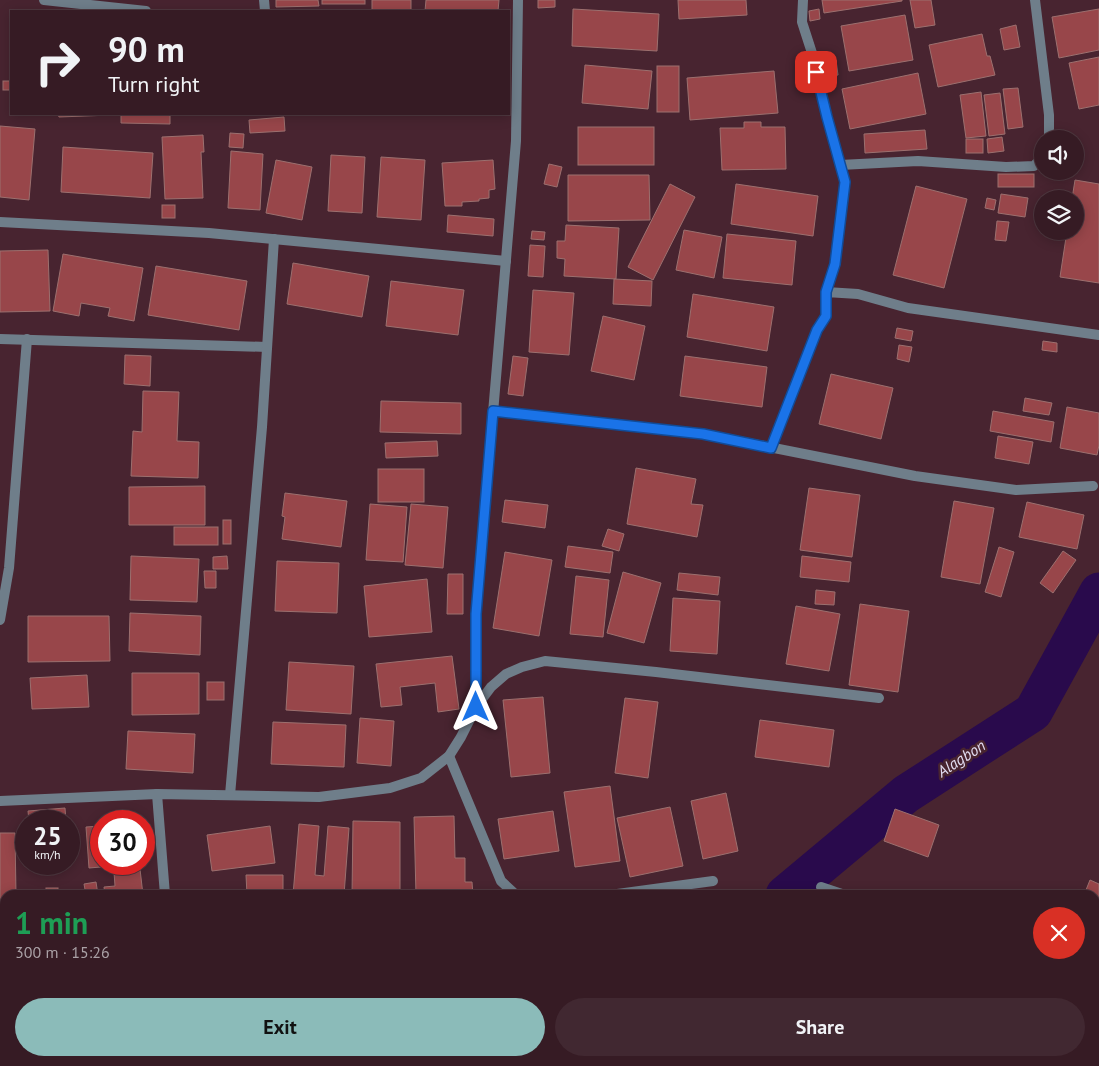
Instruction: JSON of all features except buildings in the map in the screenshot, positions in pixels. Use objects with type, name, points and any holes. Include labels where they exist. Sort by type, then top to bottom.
[{"type":"street","points":[[44,0],[137,10]]},
{"type":"street","points":[[476,707],[476,614],[516,141],[513,49],[518,0]]},
{"type":"street","points":[[771,448],[817,330],[826,316],[826,292],[835,264],[845,182],[812,53],[802,22],[803,0]]},
{"type":"street","points":[[1035,0],[1049,130]]},
{"type":"street","points":[[840,165],[918,161],[1006,167],[1034,166]]},
{"type":"street","points":[[0,222],[209,233],[506,261]]},
{"type":"street","points":[[230,795],[262,427],[274,239]]},
{"type":"street","points":[[826,292],[858,294],[908,308],[1099,335]]},
{"type":"street","points":[[0,339],[267,346]]},
{"type":"street","points":[[0,620],[9,568],[27,339]]},
{"type":"street","points":[[493,411],[703,434],[915,476],[1016,490],[1093,486]]},
{"type":"street","points":[[0,797],[0,801],[157,794],[319,797],[390,788],[421,778],[449,756],[476,707],[491,687],[506,674],[522,667],[545,661],[879,698]]},
{"type":"street","points":[[449,756],[501,881],[511,890]]},
{"type":"street","points":[[157,794],[165,890]]},
{"type":"street","points":[[647,890],[713,881]]},
{"type":"street","points":[[821,886],[832,890]]},
{"type":"waterway","name":"Alagbon","points":[[791,890],[906,794],[1033,712],[1099,592]]},
{"type":"route","points":[[476,707],[476,614],[493,411],[703,434],[771,448],[817,330],[826,316],[826,292],[835,264],[845,182],[816,72]]}]
